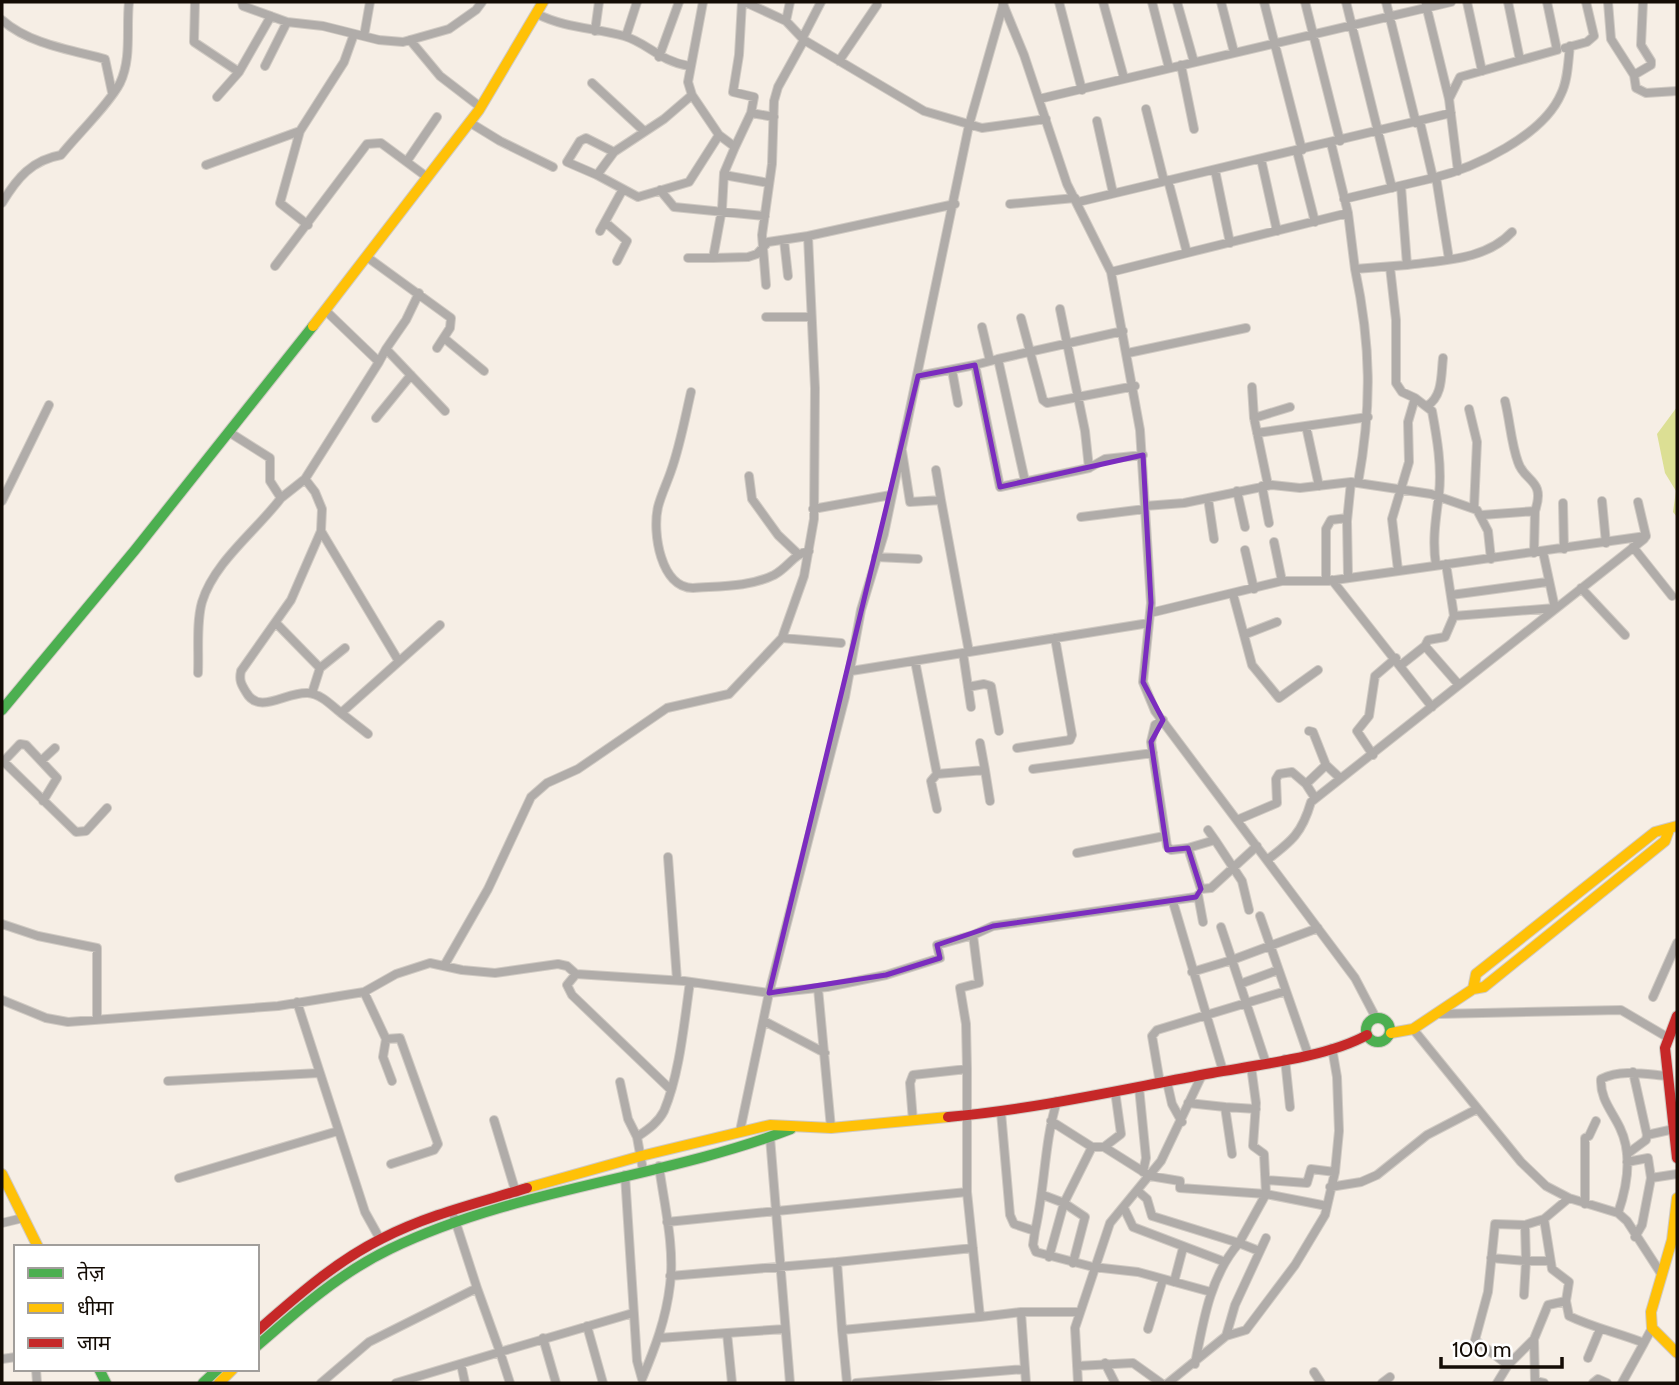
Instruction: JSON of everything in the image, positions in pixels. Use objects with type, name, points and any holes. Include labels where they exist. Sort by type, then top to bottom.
[{"type":"street","points":[[2,203],[26,170],[43,158],[61,155],[120,83],[129,2]]},
{"type":"street","points":[[195,2],[194,41],[239,72]]},
{"type":"street","points":[[242,2],[243,6],[287,22],[323,26],[379,40],[410,40],[449,29],[476,10],[482,2]]},
{"type":"street","points":[[364,36],[370,2]]},
{"type":"street","points":[[2,710],[232,434],[469,122],[543,2]]},
{"type":"street","points":[[595,31],[599,2]]},
{"type":"street","points":[[626,36],[637,2]]},
{"type":"street","points":[[659,57],[679,2]]},
{"type":"street","points":[[703,2],[689,66],[692,95],[719,135],[735,147]]},
{"type":"street","points":[[713,258],[722,209],[724,175],[751,113],[754,97],[733,92],[743,2],[786,21],[804,39],[924,111],[991,129],[1046,119]]},
{"type":"street","points":[[786,21],[790,2]]},
{"type":"street","points":[[766,285],[763,245],[778,87],[821,2]]},
{"type":"street","points":[[1059,2],[1082,90]]},
{"type":"street","points":[[1103,2],[1124,78]]},
{"type":"street","points":[[1152,2],[1169,68]]},
{"type":"street","points":[[1177,2],[1194,62]]},
{"type":"street","points":[[1221,2],[1234,52]]},
{"type":"street","points":[[1265,2],[1315,222]]},
{"type":"street","points":[[1305,2],[1336,142],[1368,337],[1368,417],[1347,518],[1348,576]]},
{"type":"street","points":[[1346,2],[1378,132],[1396,187],[1408,265]]},
{"type":"street","points":[[1386,2],[1434,178],[1449,260]]},
{"type":"street","points":[[1039,99],[1390,16],[1426,4],[1451,2]]},
{"type":"street","points":[[1467,2],[1482,71]]},
{"type":"street","points":[[1508,2],[1520,60]]},
{"type":"street","points":[[1548,2],[1558,50]]},
{"type":"street","points":[[1449,99],[1460,77],[1587,42],[1594,36],[1586,2]]},
{"type":"street","points":[[1608,2],[1611,39],[1634,75],[1639,90],[1677,91]]},
{"type":"street","points":[[1634,75],[1651,65],[1651,59],[1641,45],[1643,2]]},
{"type":"street","points":[[1003,3],[1067,184],[1111,272],[1135,386],[1143,455],[1149,618],[1143,682],[1163,720],[1355,978],[1376,1018],[1386,1021],[1391,1033]]},
{"type":"street","points":[[740,1131],[769,993],[851,671],[859,621],[918,376],[969,125],[1003,3]]},
{"type":"street","points":[[1426,4],[1449,99],[1458,172]]},
{"type":"street","points":[[839,61],[877,5]]},
{"type":"street","points":[[537,14],[551,21],[626,36],[659,57],[689,66]]},
{"type":"street","points":[[217,97],[239,72],[271,16]]},
{"type":"street","points":[[2,20],[16,31],[65,50],[105,59],[112,92]]},
{"type":"street","points":[[265,66],[287,22]]},
{"type":"street","points":[[308,225],[280,203],[300,131],[344,62],[354,34]]},
{"type":"street","points":[[410,40],[440,76],[480,106]]},
{"type":"street","points":[[1344,199],[1458,172],[1532,130],[1550,115],[1562,93],[1570,46]]},
{"type":"street","points":[[1181,65],[1194,128]]},
{"type":"street","points":[[592,83],[644,131]]},
{"type":"street","points":[[597,175],[614,152],[692,95]]},
{"type":"street","points":[[1146,109],[1187,253]]},
{"type":"street","points":[[751,113],[774,117]]},
{"type":"street","points":[[1010,204],[1077,200],[1114,193],[1451,114]]},
{"type":"street","points":[[407,161],[437,117]]},
{"type":"street","points":[[1097,121],[1114,193]]},
{"type":"street","points":[[469,122],[500,141],[553,167]]},
{"type":"street","points":[[206,165],[300,131]]},
{"type":"street","points":[[614,152],[586,138],[580,141],[567,162],[642,198],[689,182],[719,135]]},
{"type":"street","points":[[275,266],[367,144],[381,143],[427,177]]},
{"type":"street","points":[[1261,159],[1277,231]]},
{"type":"street","points":[[1215,170],[1230,243]]},
{"type":"street","points":[[724,175],[769,183]]},
{"type":"street","points":[[600,231],[623,189]]},
{"type":"street","points":[[660,190],[674,207],[722,209],[765,216]]},
{"type":"street","points":[[688,258],[748,257],[757,254],[763,245],[955,204]]},
{"type":"street","points":[[1111,272],[1348,214]]},
{"type":"street","points":[[605,222],[627,241],[628,245],[617,261]]},
{"type":"street","points":[[1355,269],[1449,260],[1498,247],[1512,232]]},
{"type":"street","points":[[444,966],[488,889],[531,797],[547,783],[578,769],[667,708],[729,694],[782,638],[801,587],[809,551],[813,509],[815,388],[808,236]]},
{"type":"street","points":[[785,240],[788,276]]},
{"type":"street","points":[[367,257],[451,318],[450,328],[437,348]]},
{"type":"street","points":[[1390,267],[1396,320],[1396,383],[1402,392],[1432,411],[1436,432],[1439,496],[1434,532],[1436,565]]},
{"type":"street","points":[[198,673],[201,607],[205,594],[217,574],[281,498],[305,480],[406,320],[419,293]]},
{"type":"street","points":[[1060,309],[1089,468]]},
{"type":"street","points":[[326,310],[379,362]]},
{"type":"street","points":[[766,317],[811,317]]},
{"type":"street","points":[[1021,318],[1043,400],[1047,403],[1135,386]]},
{"type":"street","points":[[982,327],[994,360],[1025,481]]},
{"type":"street","points":[[1128,353],[1246,328]]},
{"type":"street","points":[[918,376],[1123,331]]},
{"type":"street","points":[[444,338],[484,371]]},
{"type":"street","points":[[386,349],[445,411]]},
{"type":"street","points":[[1427,406],[1434,402],[1439,391],[1443,358]]},
{"type":"street","points":[[975,365],[1000,487],[1089,468],[1105,460],[1143,455]]},
{"type":"street","points":[[952,370],[958,403]]},
{"type":"street","points":[[376,418],[411,375]]},
{"type":"street","points":[[1252,387],[1269,523]]},
{"type":"street","points":[[691,392],[674,464],[657,509],[659,548],[674,582],[683,588],[693,588],[757,580],[782,569],[797,553],[809,551]]},
{"type":"street","points":[[1398,570],[1392,519],[1409,462],[1408,422],[1415,398]]},
{"type":"street","points":[[1505,401],[1517,461],[1536,486],[1538,553],[1555,608]]},
{"type":"street","points":[[2,501],[50,405]]},
{"type":"street","points":[[1254,418],[1290,407]]},
{"type":"street","points":[[1469,409],[1477,442],[1474,508]]},
{"type":"street","points":[[1257,433],[1368,417]]},
{"type":"street","points":[[1306,426],[1319,486]]},
{"type":"street","points":[[232,434],[270,458],[270,481],[281,498]]},
{"type":"street","points":[[901,451],[911,502],[941,500]]},
{"type":"street","points":[[936,470],[966,652],[971,707]]},
{"type":"street","points":[[749,476],[752,499],[778,535],[797,553]]},
{"type":"street","points":[[305,480],[315,492],[322,509],[321,531],[291,600],[244,666],[241,682],[250,699],[259,704],[312,693],[368,734]]},
{"type":"street","points":[[1081,517],[1184,503],[1265,486],[1300,488],[1355,483],[1439,496],[1474,508],[1482,515],[1488,531],[1491,559]]},
{"type":"street","points":[[1237,491],[1245,527]]},
{"type":"street","points":[[813,509],[891,495]]},
{"type":"street","points":[[1208,498],[1214,539]]},
{"type":"street","points":[[1602,501],[1606,543]]},
{"type":"street","points":[[1637,502],[1646,536]]},
{"type":"street","points":[[1563,503],[1564,549]]},
{"type":"street","points":[[1482,515],[1535,511]]},
{"type":"street","points":[[1347,518],[1331,520],[1326,529],[1329,580],[1398,661],[1432,707]]},
{"type":"street","points":[[321,531],[398,660]]},
{"type":"street","points":[[851,671],[1055,638],[1149,618],[1282,581],[1329,580],[1646,536]]},
{"type":"street","points":[[1267,860],[1292,841],[1304,825],[1311,802],[1315,798],[1373,755],[1646,536]]},
{"type":"street","points":[[1274,542],[1282,581]]},
{"type":"street","points":[[1633,547],[1672,596]]},
{"type":"street","points":[[1245,550],[1254,589]]},
{"type":"street","points":[[876,557],[918,559]]},
{"type":"street","points":[[1373,755],[1357,731],[1369,716],[1376,676],[1425,646],[1428,640],[1445,637],[1454,617],[1446,564]]},
{"type":"street","points":[[1451,595],[1547,582]]},
{"type":"street","points":[[1581,588],[1625,635]]},
{"type":"street","points":[[1233,594],[1246,634],[1252,665],[1279,698],[1318,670]]},
{"type":"street","points":[[1454,617],[1555,608]]},
{"type":"street","points":[[1246,634],[1277,622]]},
{"type":"street","points":[[276,623],[320,668]]},
{"type":"street","points":[[341,713],[440,625]]},
{"type":"street","points":[[782,638],[841,643]]},
{"type":"street","points":[[1017,748],[1070,740],[1072,735],[1055,638]]},
{"type":"street","points":[[1425,646],[1459,685]]},
{"type":"street","points":[[312,693],[320,668],[345,648]]},
{"type":"street","points":[[915,661],[937,774]]},
{"type":"street","points":[[968,687],[984,684],[991,686],[999,730]]},
{"type":"street","points":[[1163,720],[1150,734],[1169,849],[1188,848],[1215,840]]},
{"type":"street","points":[[1308,731],[1313,732],[1325,765],[1340,778]]},
{"type":"street","points":[[980,743],[990,801]]},
{"type":"street","points":[[43,801],[57,778],[26,745],[20,744],[3,761],[43,801],[76,832],[81,833],[107,808]]},
{"type":"street","points":[[41,761],[55,748]]},
{"type":"street","points":[[1033,769],[1153,753]]},
{"type":"street","points":[[1306,784],[1325,765]]},
{"type":"street","points":[[937,809],[931,781],[937,774],[985,770]]},
{"type":"street","points":[[1237,820],[1278,803],[1276,779],[1279,774],[1292,772],[1306,784],[1315,798]]},
{"type":"street","points":[[1376,1018],[1368,1023],[1367,1035],[1373,1041],[1381,1043],[1391,1033],[1413,1029],[1473,989],[1484,986],[1665,841],[1673,828]]},
{"type":"street","points":[[1208,830],[1233,865],[1243,885],[1249,910]]},
{"type":"street","points":[[1077,853],[1165,836]]},
{"type":"street","points":[[2,1000],[46,1018],[68,1022],[297,1002],[364,992],[396,974],[430,963],[495,972],[558,964],[567,966],[576,974],[677,980],[769,993],[818,988],[886,975],[940,958],[937,945],[993,926],[1173,902],[1211,888],[1233,865],[1257,846]]},
{"type":"street","points":[[1188,848],[1203,922]]},
{"type":"street","points":[[668,857],[677,980]]},
{"type":"street","points":[[1173,902],[1223,1071]]},
{"type":"street","points":[[1260,916],[1308,1054]]},
{"type":"street","points":[[2,924],[38,936],[97,948],[97,1018]]},
{"type":"street","points":[[1221,927],[1266,1063]]},
{"type":"street","points":[[1192,972],[1272,947],[1318,928]]},
{"type":"street","points":[[973,935],[979,983],[960,988],[966,1024],[969,1116],[967,1192],[980,1317]]},
{"type":"street","points":[[1653,997],[1677,943]]},
{"type":"street","points":[[1240,984],[1278,970]]},
{"type":"street","points":[[576,974],[567,985],[572,995],[669,1088]]},
{"type":"street","points":[[636,1137],[654,1125],[663,1111],[680,1051],[690,982]]},
{"type":"street","points":[[818,988],[831,1128]]},
{"type":"street","points":[[1182,1122],[1163,1083],[1153,1032],[1286,991]]},
{"type":"street","points":[[364,992],[386,1039],[383,1057],[392,1081]]},
{"type":"street","points":[[297,1002],[365,1212],[380,1239]]},
{"type":"street","points":[[1438,1014],[1621,1010],[1671,1033]]},
{"type":"street","points":[[1677,1016],[1671,1033],[1667,1076],[1677,1158]]},
{"type":"street","points":[[764,1021],[825,1053]]},
{"type":"street","points":[[1413,1029],[1521,1162],[1546,1186],[1569,1198],[1618,1213],[1627,1221],[1660,1272]]},
{"type":"street","points":[[259,1329],[314,1281],[380,1239],[641,1156],[770,1125],[831,1128],[1001,1112],[1266,1063],[1351,1044],[1367,1035]]},
{"type":"street","points":[[386,1039],[400,1038],[438,1144],[434,1150],[391,1164]]},
{"type":"street","points":[[1168,1383],[1195,1364],[1226,1336],[1246,1330],[1295,1265],[1327,1206],[1335,1172],[1339,1130],[1337,1077],[1332,1048]]},
{"type":"street","points":[[1285,1059],[1290,1107]]},
{"type":"street","points":[[1195,1364],[1211,1292],[1225,1262],[1239,1243],[1266,1194],[1264,1154],[1253,1146],[1256,1109],[1251,1066]]},
{"type":"street","points":[[913,1121],[910,1083],[913,1075],[967,1069]]},
{"type":"street","points":[[1618,1213],[1626,1184],[1627,1158],[1622,1131],[1602,1098],[1601,1079],[1615,1073],[1633,1072],[1667,1076]]},
{"type":"street","points":[[1627,1158],[1646,1140],[1647,1135],[1633,1072]]},
{"type":"street","points":[[168,1081],[319,1073]]},
{"type":"street","points":[[1079,1383],[1075,1328],[1093,1267],[1110,1223],[1139,1192],[1147,1174],[1182,1122],[1202,1076]]},
{"type":"street","points":[[620,1082],[643,1170]]},
{"type":"street","points":[[1139,1087],[1147,1174]]},
{"type":"street","points":[[1104,1147],[1121,1134],[1115,1091]]},
{"type":"street","points":[[1057,1101],[1051,1121],[1043,1195],[1035,1231],[1036,1252],[1093,1267],[1138,1272],[1211,1292]]},
{"type":"street","points":[[1188,1103],[1256,1109]]},
{"type":"street","points":[[1225,1107],[1232,1154]]},
{"type":"street","points":[[1330,1187],[1361,1182],[1377,1175],[1427,1135],[1477,1109]]},
{"type":"street","points":[[1001,1112],[1010,1215],[1014,1224],[1035,1231]]},
{"type":"street","points":[[494,1120],[516,1194]]},
{"type":"street","points":[[1051,1121],[1092,1147],[1104,1147],[1147,1174],[1180,1181],[1180,1188],[1266,1194],[1327,1206]]},
{"type":"street","points":[[1585,1204],[1585,1138],[1589,1136],[1595,1121]]},
{"type":"street","points":[[259,1344],[305,1304],[344,1277],[454,1215],[625,1175],[770,1137],[797,1126]]},
{"type":"street","points":[[1647,1135],[1674,1129]]},
{"type":"street","points":[[178,1178],[338,1131]]},
{"type":"street","points":[[770,1137],[790,1383]]},
{"type":"street","points":[[1049,1257],[1064,1203],[1092,1147]]},
{"type":"street","points":[[1627,1158],[1648,1158],[1651,1178],[1642,1225],[1635,1237]]},
{"type":"street","points":[[642,1381],[659,1338],[670,1276],[667,1222],[659,1166]]},
{"type":"street","points":[[1266,1180],[1307,1183],[1311,1169],[1335,1172]]},
{"type":"street","points":[[2,1174],[37,1245]]},
{"type":"street","points":[[1651,1178],[1677,1174]]},
{"type":"street","points":[[625,1175],[636,1361],[642,1381]]},
{"type":"street","points":[[667,1222],[967,1192]]},
{"type":"street","points":[[1139,1192],[1147,1199],[1152,1216],[1259,1251]]},
{"type":"street","points":[[1043,1195],[1064,1203],[1085,1217],[1073,1263]]},
{"type":"street","points":[[1508,1365],[1475,1340],[1488,1292],[1491,1258],[1494,1255],[1495,1224],[1525,1224],[1544,1219],[1569,1198]]},
{"type":"street","points":[[1622,1383],[1652,1328],[1651,1312],[1660,1272],[1672,1240],[1677,1198]]},
{"type":"street","points":[[1124,1208],[1133,1227],[1225,1262]]},
{"type":"street","points":[[454,1215],[510,1383]]},
{"type":"street","points":[[2,1223],[23,1218]]},
{"type":"street","points":[[1544,1219],[1552,1269],[1569,1282],[1566,1301],[1569,1316],[1644,1343]]},
{"type":"street","points":[[1524,1295],[1525,1224]]},
{"type":"street","points":[[1226,1336],[1235,1305],[1266,1238]]},
{"type":"street","points":[[670,1276],[973,1248]]},
{"type":"street","points":[[1174,1282],[1184,1248]]},
{"type":"street","points":[[1491,1258],[1550,1261]]},
{"type":"street","points":[[837,1262],[848,1383]]},
{"type":"street","points":[[1148,1329],[1163,1279]]},
{"type":"street","points":[[321,1383],[369,1342],[477,1288]]},
{"type":"street","points":[[1497,1383],[1508,1365],[1534,1339],[1548,1305],[1566,1301]]},
{"type":"street","points":[[842,1330],[1021,1312],[1079,1312]]},
{"type":"street","points":[[1021,1312],[1026,1383]]},
{"type":"street","points":[[396,1383],[412,1381],[543,1338],[633,1313]]},
{"type":"street","points":[[587,1326],[603,1383]]},
{"type":"street","points":[[1652,1328],[1677,1353]]},
{"type":"street","points":[[659,1338],[785,1329]]},
{"type":"street","points":[[1588,1358],[1600,1329]]},
{"type":"street","points":[[727,1333],[732,1383]]},
{"type":"street","points":[[543,1338],[556,1383]]},
{"type":"street","points":[[1534,1339],[1538,1382]]},
{"type":"street","points":[[1105,1363],[1115,1383]]},
{"type":"street","points":[[1077,1366],[1133,1363],[1150,1372],[1161,1383]]},
{"type":"street","points":[[461,1364],[465,1383]]},
{"type":"street","points":[[856,1383],[1025,1369]]},
{"type":"street","points":[[202,1383],[216,1371]]},
{"type":"street","points":[[1314,1371],[1321,1383]]},
{"type":"street","points":[[1382,1383],[1390,1377]]},
{"type":"street","points":[[1593,1383],[1598,1378],[1607,1383]]},
{"type":"highlighted area","points":[[975,365],[1000,487],[1143,455],[1151,603],[1143,682],[1163,720],[1151,742],[1167,850],[1188,848],[1201,889],[1196,897],[993,926],[937,945],[940,958],[886,975],[769,993],[918,376]]},
{"type":"shaded area","points":[[1677,407],[1677,517],[1673,512],[1676,491],[1665,473],[1657,434]]},
{"type":"traffic: fast","points":[[2,710],[135,550],[313,326]]},
{"type":"traffic: fast","points":[[1378,1018],[1387,1021],[1390,1030],[1387,1039],[1378,1042],[1369,1039],[1366,1030],[1369,1021],[1378,1018]]},
{"type":"traffic: fast","points":[[259,1344],[354,1269],[390,1249],[438,1228],[538,1197],[742,1146],[791,1129]]},
{"type":"traffic: fast","points":[[100,1371],[106,1383]]},
{"type":"traffic: fast","points":[[203,1383],[216,1371]]},
{"type":"traffic: slow","points":[[313,326],[479,110],[543,2]]},
{"type":"traffic: slow","points":[[1473,989],[1476,974],[1655,832],[1677,826]]},
{"type":"traffic: slow","points":[[1391,1033],[1413,1029],[1473,989],[1484,987],[1665,841],[1669,830]]},
{"type":"traffic: slow","points":[[527,1188],[641,1156],[770,1125],[831,1128],[948,1117]]},
{"type":"traffic: slow","points":[[2,1174],[37,1245]]},
{"type":"traffic: slow","points":[[1677,1198],[1672,1240],[1651,1312],[1652,1328],[1677,1353]]},
{"type":"traffic: slow","points":[[219,1383],[231,1371]]},
{"type":"traffic: jam","points":[[1677,1016],[1665,1048],[1677,1158]]},
{"type":"traffic: jam","points":[[948,1117],[1047,1104],[1292,1059],[1333,1049],[1367,1035]]},
{"type":"traffic: jam","points":[[259,1329],[332,1269],[381,1239],[434,1216],[527,1188]]}]
